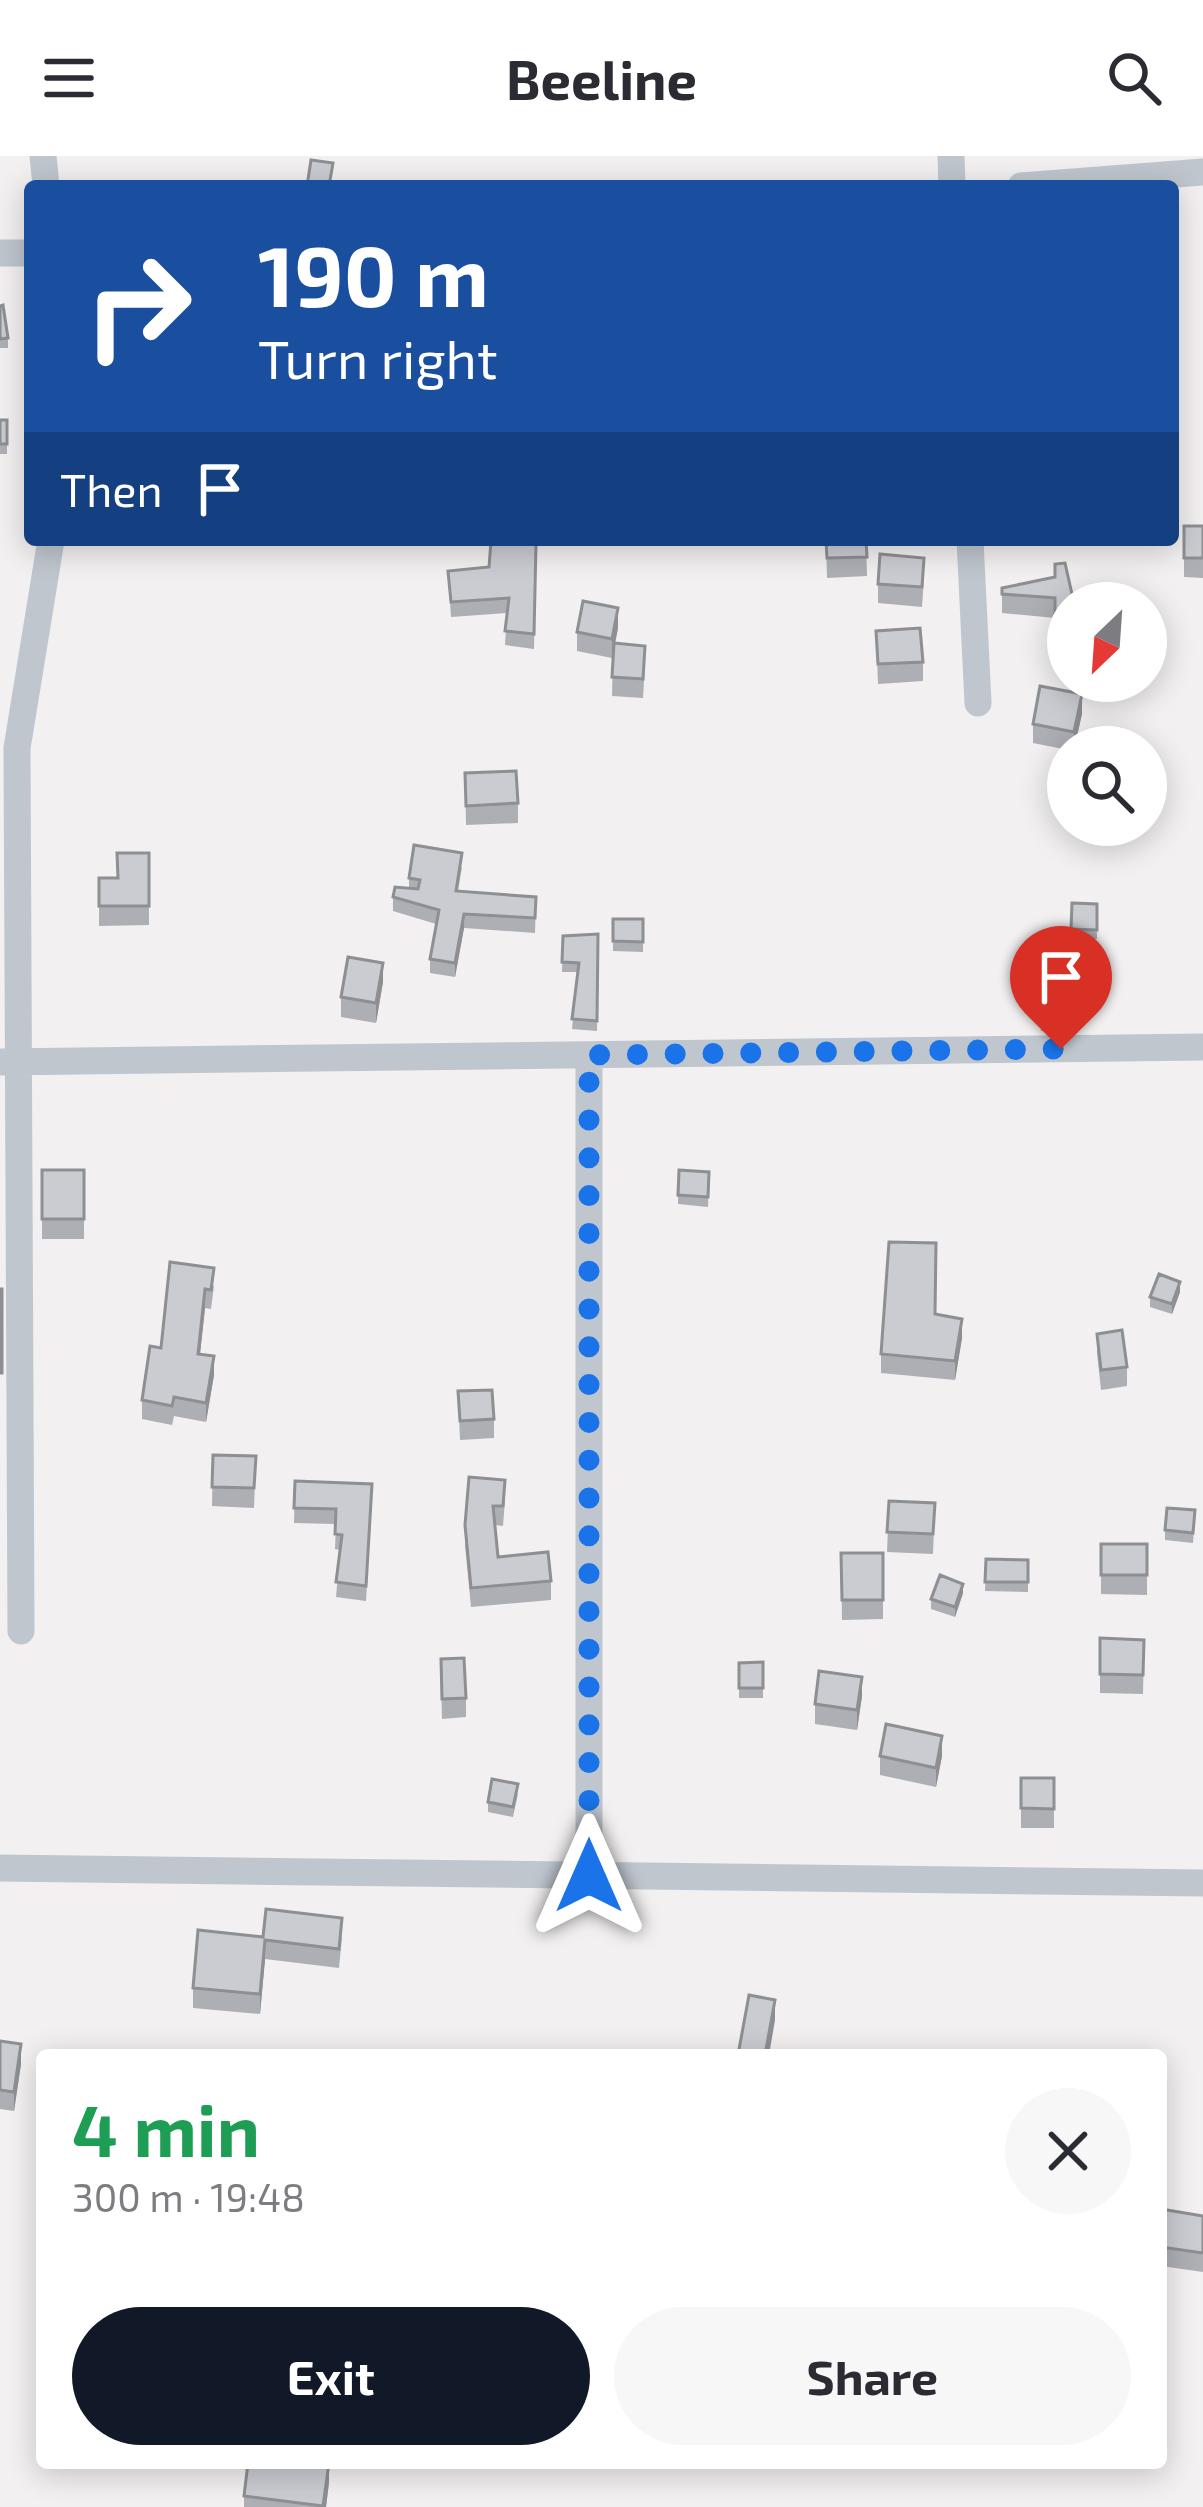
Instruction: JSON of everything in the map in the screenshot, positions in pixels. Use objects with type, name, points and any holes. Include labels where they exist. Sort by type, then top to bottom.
[{"type":"street","points":[[1100,180],[1203,172]]},
{"type":"street","points":[[21,1631],[9,1062],[16,748],[50,546]]},
{"type":"street","points":[[970,546],[979,703]]},
{"type":"street","points":[[9,1062],[1203,1047]]},
{"type":"street","points":[[589,1055],[589,1876]]},
{"type":"street","points":[[0,1868],[1203,1883]]},
{"type":"building","points":[[311,160],[333,163],[330,180],[308,180]]},
{"type":"building","points":[[0,306],[8,338],[0,339]]},
{"type":"building","points":[[0,420],[7,420],[7,444],[0,444]]},
{"type":"building","points":[[1184,526],[1203,526],[1203,558],[1184,558]]},
{"type":"building","points":[[491,546],[536,546],[534,634],[505,631],[509,598],[451,602],[448,571],[489,567]]},
{"type":"building","points":[[826,546],[866,546],[867,557],[827,558]]},
{"type":"building","points":[[880,554],[924,558],[922,587],[878,584]]},
{"type":"building","points":[[1065,563],[1069,582],[1047,582],[1047,597],[1002,594],[1002,588],[1055,577],[1055,564]]},
{"type":"building","points":[[583,601],[618,608],[612,639],[577,632]]},
{"type":"building","points":[[920,628],[923,662],[878,664],[876,631]]},
{"type":"building","points":[[614,643],[645,646],[643,679],[612,677]]},
{"type":"building","points":[[1040,686],[1047,687],[1047,702],[1080,702],[1075,726],[1033,724]]},
{"type":"building","points":[[516,771],[518,803],[466,806],[465,773]]},
{"type":"building","points":[[414,845],[462,853],[456,891],[536,897],[535,918],[464,914],[455,963],[430,959],[439,910],[393,897],[395,887],[418,889],[420,880],[409,878]]},
{"type":"building","points":[[117,853],[149,853],[149,906],[99,906],[99,878],[118,878]]},
{"type":"building","points":[[1072,903],[1097,904],[1097,930],[1071,929]]},
{"type":"building","points":[[613,919],[643,919],[643,942],[613,941]]},
{"type":"building","points":[[598,934],[597,1021],[572,1019],[579,963],[562,962],[563,936]]},
{"type":"building","points":[[348,957],[383,963],[376,1003],[341,997]]},
{"type":"building","points":[[1066,998],[1068,1021],[1041,1021],[1039,1000]]},
{"type":"building","points":[[42,1170],[84,1170],[84,1219],[42,1219]]},
{"type":"building","points":[[679,1170],[709,1172],[708,1197],[678,1195]]},
{"type":"building","points":[[889,1242],[936,1243],[935,1314],[962,1319],[955,1361],[881,1354]]},
{"type":"building","points":[[170,1262],[214,1268],[211,1290],[205,1289],[198,1354],[214,1356],[206,1403],[174,1397],[172,1406],[142,1400],[150,1346],[161,1348]]},
{"type":"building","points":[[1159,1274],[1180,1282],[1172,1304],[1150,1297]]},
{"type":"building","points":[[2,1289],[2,1373],[0,1373]]},
{"type":"building","points":[[1122,1330],[1127,1367],[1101,1370],[1097,1334]]},
{"type":"building","points":[[492,1390],[494,1419],[460,1421],[458,1391]]},
{"type":"building","points":[[213,1455],[256,1456],[254,1488],[212,1487]]},
{"type":"building","points":[[469,1477],[505,1480],[503,1506],[493,1506],[498,1557],[548,1552],[551,1581],[471,1588],[465,1525]]},
{"type":"building","points":[[295,1481],[372,1484],[366,1586],[336,1582],[342,1535],[335,1534],[336,1509],[294,1508]]},
{"type":"building","points":[[889,1501],[935,1503],[933,1534],[887,1532]]},
{"type":"building","points":[[1167,1508],[1195,1510],[1193,1533],[1165,1530]]},
{"type":"building","points":[[1101,1544],[1147,1544],[1147,1575],[1101,1575]]},
{"type":"building","points":[[841,1553],[883,1553],[883,1600],[842,1600]]},
{"type":"building","points":[[986,1559],[1028,1560],[1028,1582],[985,1582]]},
{"type":"building","points":[[940,1575],[963,1584],[955,1607],[931,1599]]},
{"type":"building","points":[[1100,1638],[1144,1640],[1143,1675],[1100,1674]]},
{"type":"building","points":[[464,1658],[466,1698],[442,1699],[441,1659]]},
{"type":"building","points":[[763,1662],[763,1688],[739,1688],[739,1663]]},
{"type":"building","points":[[819,1671],[862,1677],[857,1710],[815,1704]]},
{"type":"building","points":[[886,1724],[942,1736],[936,1768],[880,1756]]},
{"type":"building","points":[[1021,1778],[1054,1778],[1054,1809],[1021,1808]]},
{"type":"building","points":[[492,1779],[518,1784],[513,1807],[488,1802]]},
{"type":"building","points":[[266,1909],[342,1918],[339,1949],[265,1940],[260,1994],[193,1988],[198,1930],[263,1937]]},
{"type":"building","points":[[749,1995],[775,2000],[766,2049],[739,2049]]},
{"type":"building","points":[[0,2041],[21,2044],[14,2092],[0,2090]]},
{"type":"building","points":[[1167,2210],[1203,2216],[1203,2253],[1167,2248]]},
{"type":"building","points":[[247,2469],[328,2469],[323,2506],[244,2496]]},
{"type":"route","points":[[589,1876],[589,1055],[1061,1049]]}]
